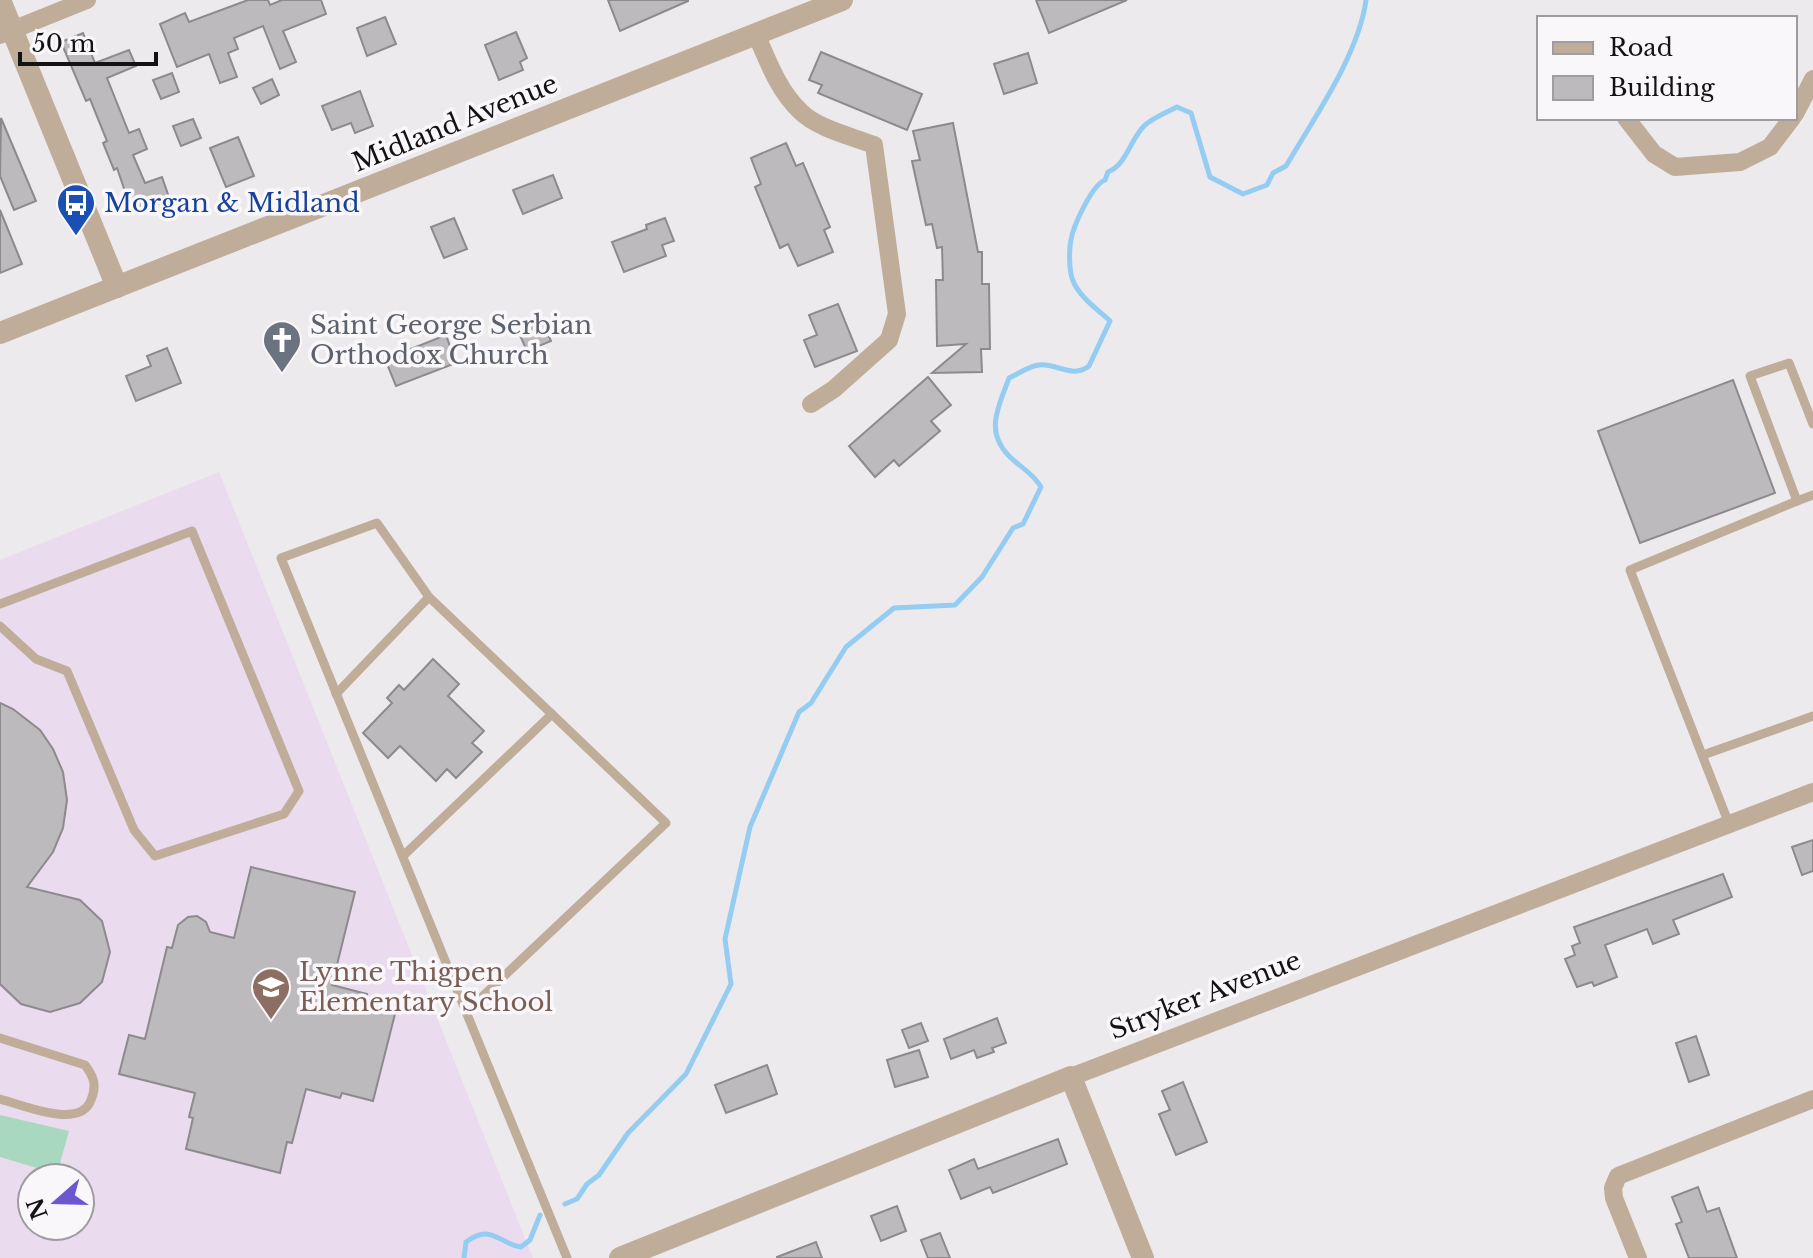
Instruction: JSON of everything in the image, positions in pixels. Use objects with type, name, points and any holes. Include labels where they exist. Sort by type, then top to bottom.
[{"type":"street","points":[[0,0],[6,32],[117,287]]},
{"type":"street","points":[[6,32],[87,0]]},
{"type":"street","name":"Midland Avenue","points":[[0,333],[842,0]]},
{"type":"street","points":[[756,34],[776,79],[800,111],[816,122],[874,145],[880,184],[897,314],[889,340],[834,389],[811,404]]},
{"type":"street","points":[[1797,110],[1813,79]]},
{"type":"street","points":[[1628,120],[1654,154],[1675,167],[1740,162],[1770,147],[1791,120]]},
{"type":"street","name":"Stryker Avenue","points":[[620,1258],[1071,1077],[1813,792]]},
{"type":"street","points":[[1071,1077],[1143,1258]]},
{"type":"street","points":[[1638,1258],[1614,1198],[1613,1188],[1618,1176],[1813,1099]]},
{"type":"lane","points":[[1797,501],[1750,376],[1789,363],[1813,424]]},
{"type":"lane","points":[[1729,824],[1630,570],[1813,495]]},
{"type":"lane","points":[[466,1012],[666,823],[429,597],[377,523],[281,558],[336,694],[403,856],[466,1012],[567,1258]]},
{"type":"lane","points":[[0,604],[192,531],[299,791],[284,814],[155,856],[134,830],[67,671],[36,659],[0,626]]},
{"type":"lane","points":[[336,694],[429,597]]},
{"type":"lane","points":[[403,856],[552,714]]},
{"type":"lane","points":[[1703,755],[1813,716]]},
{"type":"lane","points":[[0,1038],[85,1065],[93,1076],[96,1088],[90,1105],[77,1115],[62,1115],[0,1099]]},
{"type":"shaded area","points":[[219,472],[533,1258],[0,1258],[0,560]]},
{"type":"green space","points":[[0,1115],[69,1131],[60,1162],[17,1162],[0,1157]]},
{"type":"building","points":[[248,0],[268,0],[270,5],[282,0],[321,0],[326,14],[283,31],[296,62],[280,69],[263,26],[234,38],[238,49],[228,53],[237,77],[220,83],[209,54],[177,67],[160,24],[185,13],[189,22]]},
{"type":"building","points":[[608,0],[688,0],[688,1],[620,31]]},
{"type":"building","points":[[1036,0],[1127,0],[1049,33]]},
{"type":"building","points":[[385,17],[396,44],[367,56],[357,28]]},
{"type":"building","points":[[516,32],[527,58],[520,62],[523,70],[499,80],[485,45]]},
{"type":"building","points":[[83,33],[95,63],[129,50],[136,66],[107,78],[129,133],[139,129],[147,149],[133,155],[145,183],[162,177],[170,200],[132,212],[117,168],[114,170],[103,143],[107,141],[90,99],[86,101],[61,42]]},
{"type":"building","points":[[821,52],[922,94],[907,130],[818,93],[822,85],[809,80]]},
{"type":"building","points":[[1028,53],[1037,83],[1004,94],[994,64]]},
{"type":"building","points":[[172,73],[179,92],[161,99],[153,80]]},
{"type":"building","points":[[272,79],[279,95],[261,104],[253,88]]},
{"type":"building","points":[[360,91],[373,126],[355,133],[351,123],[332,130],[322,106]]},
{"type":"building","points":[[1,118],[36,201],[14,210],[0,176]]},
{"type":"building","points":[[193,119],[201,138],[181,146],[173,126]]},
{"type":"building","points":[[953,123],[978,252],[982,252],[982,284],[989,284],[990,349],[981,349],[982,372],[932,373],[966,344],[937,346],[936,280],[943,280],[942,247],[937,248],[932,224],[926,225],[912,161],[920,160],[913,131]]},
{"type":"building","points":[[238,137],[254,176],[226,187],[210,148]]},
{"type":"building","points":[[786,143],[796,166],[803,163],[830,227],[824,230],[833,252],[798,266],[788,244],[780,248],[755,187],[761,184],[751,158]]},
{"type":"building","points":[[553,175],[562,198],[523,214],[513,190]]},
{"type":"building","points":[[0,210],[22,264],[0,273]]},
{"type":"building","points":[[454,218],[467,249],[444,258],[431,227]]},
{"type":"building","points":[[665,218],[674,241],[662,245],[666,256],[624,272],[612,242],[647,229],[646,225]]},
{"type":"building","points":[[838,304],[857,351],[815,367],[804,340],[817,335],[809,315]]},
{"type":"building","points":[[542,320],[551,341],[527,351],[518,331]]},
{"type":"building","points":[[446,335],[456,363],[396,386],[385,359]]},
{"type":"building","points":[[167,348],[181,383],[136,401],[126,376],[151,366],[147,356]]},
{"type":"building","points":[[928,377],[951,405],[931,421],[940,431],[899,466],[894,460],[875,477],[849,446]]},
{"type":"building","points":[[1733,380],[1775,493],[1640,543],[1598,431]]},
{"type":"building","points":[[433,659],[459,684],[448,696],[484,731],[472,743],[482,752],[456,778],[447,769],[436,781],[400,746],[388,758],[363,733],[392,703],[387,698],[399,685],[404,690]]},
{"type":"building","points":[[0,703],[40,730],[63,772],[67,800],[63,828],[53,852],[27,887],[80,900],[102,921],[110,952],[102,982],[80,1003],[50,1012],[21,1004],[0,984]]},
{"type":"building","points":[[1813,840],[1813,871],[1802,875],[1792,847]]},
{"type":"building","name":"Lynne Thigpen Elementary School","points":[[251,867],[355,892],[332,985],[367,994],[366,999],[397,1006],[373,1101],[342,1093],[340,1098],[306,1089],[292,1143],[287,1142],[280,1173],[186,1149],[195,1093],[119,1074],[129,1035],[145,1039],[167,947],[172,948],[178,925],[188,917],[197,916],[206,922],[210,932],[234,938]]},
{"type":"building","points":[[1723,874],[1732,897],[1673,920],[1679,934],[1653,944],[1647,929],[1605,945],[1617,977],[1594,986],[1592,982],[1577,987],[1565,959],[1575,955],[1572,946],[1580,943],[1574,927]]},
{"type":"building","points":[[997,1018],[1006,1043],[992,1048],[994,1052],[977,1058],[974,1050],[951,1059],[944,1039]]},
{"type":"building","points":[[921,1023],[928,1041],[909,1048],[902,1030]]},
{"type":"building","points":[[1696,1036],[1709,1075],[1689,1082],[1676,1043]]},
{"type":"building","points":[[919,1050],[928,1077],[895,1087],[887,1060]]},
{"type":"building","points":[[767,1065],[777,1094],[726,1113],[715,1085]]},
{"type":"building","points":[[1183,1082],[1207,1142],[1176,1155],[1159,1114],[1170,1110],[1162,1091]]},
{"type":"building","points":[[1058,1139],[1067,1164],[993,1193],[990,1187],[961,1199],[949,1170],[974,1159],[978,1169]]},
{"type":"building","points":[[1698,1187],[1707,1212],[1719,1208],[1737,1258],[1689,1258],[1676,1224],[1682,1222],[1672,1197]]},
{"type":"building","points":[[897,1206],[906,1231],[881,1241],[871,1216]]},
{"type":"building","points":[[940,1233],[950,1258],[928,1258],[921,1240]]},
{"type":"building","points":[[816,1242],[822,1258],[777,1258],[777,1257]]},
{"type":"waterway","points":[[565,1204],[577,1199],[587,1184],[599,1175],[628,1133],[686,1074],[731,984],[725,939],[750,827],[799,712],[811,703],[846,647],[894,608],[955,605],[982,577],[1013,528],[1023,524],[1041,487],[1001,447],[995,428],[998,408],[1009,378],[1027,368],[1039,365],[1077,371],[1089,366],[1110,321],[1083,296],[1071,274],[1070,244],[1089,197],[1105,180],[1108,172],[1124,158],[1144,126],[1177,107],[1191,113],[1210,177],[1243,194],[1267,185],[1273,173],[1286,166],[1334,85],[1362,21],[1366,0]]},
{"type":"waterway","points":[[464,1258],[466,1242],[482,1234],[521,1247],[530,1240],[540,1215]]},
{"type":"place","name":"Morgan & Midland","points":[[76,237]]},
{"type":"place","name":"Saint George Serbian Orthodox Church","points":[[282,374]]},
{"type":"place","name":"Lynne Thigpen Elementary School","points":[[271,1021]]}]
